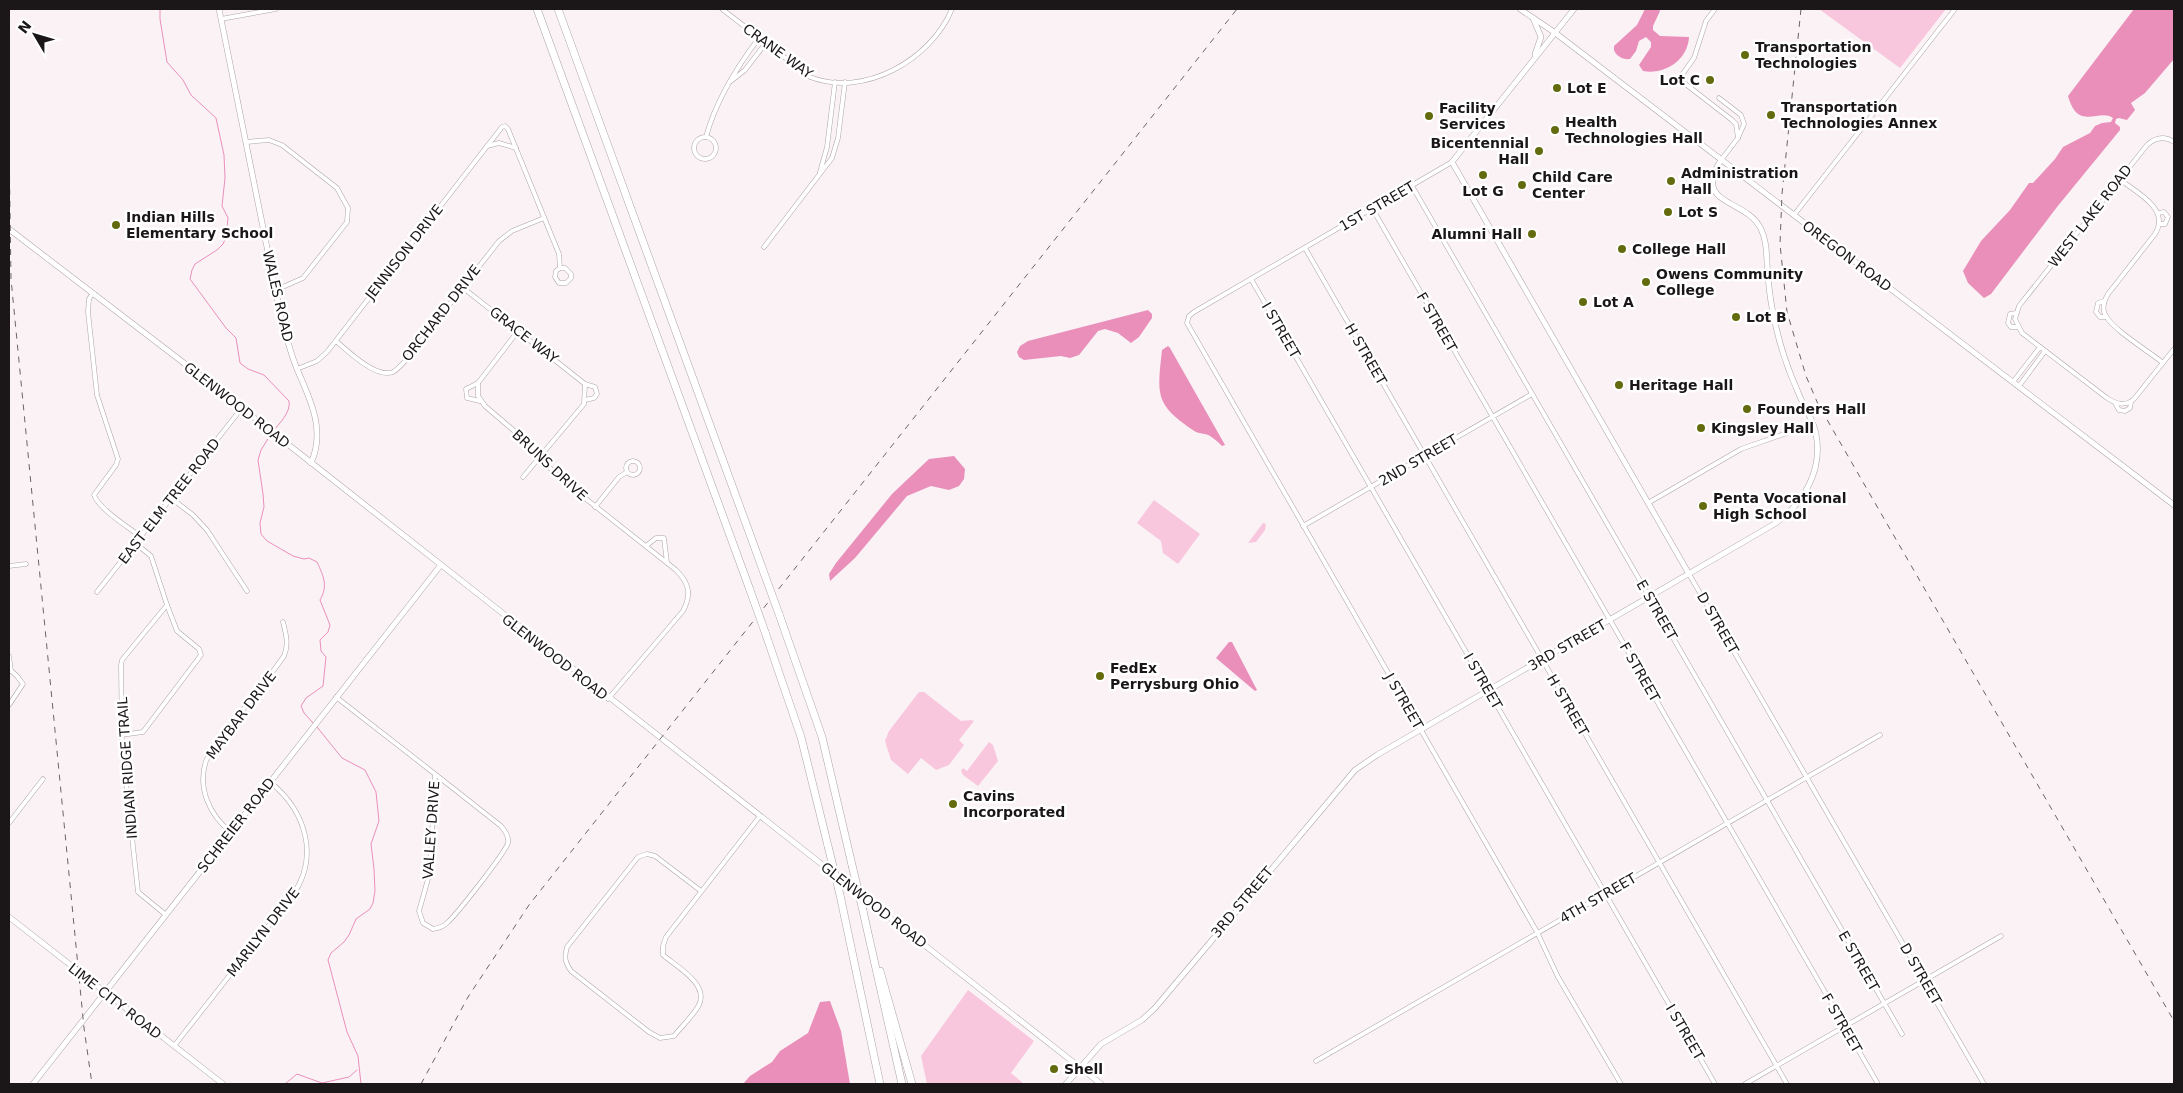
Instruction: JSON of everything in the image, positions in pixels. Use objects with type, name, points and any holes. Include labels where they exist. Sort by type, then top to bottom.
[{"type":"highway","points":[[537,9],[750,590],[801,737],[840,895],[872,1054],[880,1084]]},
{"type":"highway","points":[[558,9],[779,614],[822,737],[902,1084]]},
{"type":"highway","points":[[869,940],[888,992],[912,1084]]},
{"type":"highway","points":[[872,1054],[875,1084]]},
{"type":"street","name":"WALES ROAD","points":[[219,9],[286,336],[315,415],[315,448],[311,463]]},
{"type":"street","points":[[221,19],[276,9]]},
{"type":"street","name":"CRANE WAY","points":[[722,9],[810,77],[840,82]]},
{"type":"street","points":[[840,82],[877,76],[910,60],[928,46],[952,9]]},
{"type":"street","name":"OREGON ROAD","points":[[1520,9],[1554,32],[2174,505]]},
{"type":"street","name":"1ST STREET","points":[[1188,319],[1194,312],[1452,162],[1574,9]]},
{"type":"street","points":[[1715,9],[1703,27],[1694,58],[1679,79],[1736,124],[1738,138]]},
{"type":"street","points":[[1794,215],[1955,9]]},
{"type":"street","points":[[1533,18],[1541,37],[1533,59]]},
{"type":"street","points":[[706,137],[714,114],[737,66],[759,38]]},
{"type":"street","points":[[731,81],[745,70],[765,44]]},
{"type":"street","points":[[764,247],[830,161],[836,148],[840,125],[840,82]]},
{"type":"street","points":[[817,178],[828,147],[840,82]]},
{"type":"street","points":[[1719,98],[1741,115],[1743,119],[1743,129],[1721,160]]},
{"type":"street","name":"JENNISON DRIVE","points":[[298,370],[317,361],[336,340],[485,147],[504,126],[508,129],[516,148]]},
{"type":"street","points":[[706,137],[714,142],[715,152],[711,157],[701,158],[695,153],[694,145],[700,138],[706,137]]},
{"type":"street","name":"WEST LAKE ROAD","points":[[2016,313],[2019,306],[2152,140],[2165,138],[2174,142]]},
{"type":"street","points":[[246,142],[269,140],[282,145],[337,188],[348,208],[347,222],[303,278],[276,290]]},
{"type":"street","points":[[485,147],[499,143],[516,148],[559,254],[560,268]]},
{"type":"street","name":"3RD STREET","points":[[1066,1084],[1101,1044],[1142,1020],[1155,1008],[1354,770],[1377,754],[1776,523],[1796,506],[1806,490],[1815,468],[1817,439],[1813,424],[1794,384],[1778,335],[1770,292],[1763,234],[1750,215],[1722,200],[1714,190],[1712,178],[1721,160]]},
{"type":"street","name":"D STREET","points":[[1452,162],[1984,1084]]},
{"type":"street","points":[[2119,179],[2154,207],[2158,213],[2160,224],[2155,234],[2104,301],[2103,309],[2106,317],[2164,363]]},
{"type":"street","name":"E STREET","points":[[1412,186],[1902,1034]]},
{"type":"street","name":"F STREET","points":[[1372,208],[1878,1084]]},
{"type":"street","points":[[2158,213],[2164,212],[2168,217],[2165,224],[2160,224]]},
{"type":"street","name":"ORCHARD DRIVE","points":[[336,340],[375,371],[385,373],[393,371],[410,355],[499,241],[512,231],[544,218]]},
{"type":"street","name":"GLENWOOD ROAD","points":[[9,229],[311,463],[608,699],[1101,1084]]},
{"type":"street","name":"H STREET","points":[[1304,248],[1787,1084]]},
{"type":"street","points":[[560,268],[568,269],[571,274],[571,278],[566,283],[559,283],[555,277],[556,271],[560,268]]},
{"type":"street","name":"I STREET","points":[[1251,279],[1715,1084]]},
{"type":"street","name":"GRACE WAY","points":[[462,287],[585,384]]},
{"type":"street","points":[[93,294],[90,299],[88,312],[97,395],[118,459],[116,465],[94,495],[98,503],[140,536]]},
{"type":"street","points":[[2104,301],[2098,303],[2096,312],[2100,317],[2106,317]]},
{"type":"street","points":[[2018,327],[2011,327],[2008,320],[2010,314],[2016,313],[2015,319],[2018,327],[2040,347],[2115,402],[2122,404],[2131,402]]},
{"type":"street","name":"J STREET","points":[[1188,319],[1188,327],[1193,336],[1537,932],[1555,971],[1621,1084]]},
{"type":"street","name":"BRUNS DRIVE","points":[[518,331],[478,383],[469,386],[466,395],[471,400],[480,401],[521,436],[557,476],[667,563],[687,583],[689,595],[686,605],[679,616],[608,699]]},
{"type":"street","points":[[2013,382],[2040,347]]},
{"type":"street","points":[[2115,402],[2119,410],[2125,411],[2130,408],[2131,402],[2174,349]]},
{"type":"street","points":[[2019,386],[2046,351]]},
{"type":"street","points":[[478,383],[477,392],[480,401]]},
{"type":"street","points":[[523,477],[575,415],[585,400],[585,384],[595,387],[597,394],[591,400],[585,400]]},
{"type":"street","name":"2ND STREET","points":[[1303,526],[1532,394]]},
{"type":"street","name":"EAST ELM TREE ROAD","points":[[97,592],[241,409]]},
{"type":"street","points":[[1648,503],[1741,449],[1813,424]]},
{"type":"street","points":[[595,507],[619,476],[627,472]]},
{"type":"street","points":[[171,498],[207,530],[247,591]]},
{"type":"street","points":[[646,546],[656,538],[664,538],[667,563]]},
{"type":"street","points":[[122,736],[143,732],[202,655],[198,649],[177,631],[150,556],[136,543]]},
{"type":"street","points":[[9,566],[26,564]]},
{"type":"street","name":"SCHREIER ROAD","points":[[33,1084],[440,566]]},
{"type":"street","name":"INDIAN RIDGE TRAIL","points":[[166,915],[138,892],[122,736],[122,660],[167,604]]},
{"type":"street","name":"MAYBAR DRIVE","points":[[232,832],[218,821],[208,803],[204,779],[206,762],[219,739],[284,656],[287,650],[287,637],[283,622]]},
{"type":"street","points":[[9,656],[10,670],[23,684],[9,705]]},
{"type":"street","name":"VALLEY DRIVE","points":[[336,697],[435,774],[501,826],[508,837],[501,856],[455,914],[442,926],[433,929],[423,923],[419,911],[430,872],[435,774]]},
{"type":"street","name":"4TH STREET","points":[[1316,1061],[1880,735]]},
{"type":"street","points":[[9,823],[43,779]]},
{"type":"street","name":"MARILYN DRIVE","points":[[174,1046],[292,896],[303,879],[306,856],[303,826],[292,804],[270,782]]},
{"type":"street","points":[[701,891],[655,856],[647,854],[638,857],[567,947],[564,957],[572,971],[649,1032],[660,1038],[674,1036],[698,1006],[702,995],[698,985],[663,955],[666,936],[760,816]]},
{"type":"street","name":"LIME CITY ROAD","points":[[9,917],[223,1084]]},
{"type":"street","points":[[1744,1084],[2001,936]]},
{"type":"shaded area","points":[[1645,9],[1659,9],[1660,11],[1653,30],[1660,36],[1689,37],[1688,45],[1680,59],[1659,71],[1643,71],[1639,65],[1651,47],[1651,42],[1646,37],[1639,41],[1636,51],[1630,59],[1620,57],[1614,50],[1614,46],[1637,25]]},
{"type":"shaded area","points":[[1819,9],[1946,9],[1900,68]]},
{"type":"shaded area","points":[[2134,9],[2174,9],[2174,59],[2145,93],[2131,103],[2135,110],[2127,120],[2116,119],[2115,123],[2120,127],[2120,130],[2057,207],[1991,294],[1984,298],[1968,283],[1963,271],[1981,241],[2010,210],[2029,183],[2033,183],[2055,159],[2063,147],[2090,133],[2095,126],[2111,122],[2113,118],[2107,116],[2089,117],[2077,113],[2072,107],[2068,96]]},
{"type":"shaded area","points":[[1148,310],[1152,314],[1152,318],[1139,337],[1131,343],[1118,333],[1105,329],[1098,331],[1079,355],[1070,358],[1061,356],[1024,360],[1019,357],[1017,352],[1020,346],[1028,341]]},
{"type":"shaded area","points":[[1168,346],[1225,445],[1222,446],[1208,435],[1196,432],[1183,423],[1166,406],[1162,398],[1159,378],[1162,350]]},
{"type":"shaded area","points":[[954,456],[965,469],[964,479],[959,486],[949,490],[931,486],[907,496],[855,558],[830,581],[829,574],[836,563],[892,494],[929,459]]},
{"type":"shaded area","points":[[1154,500],[1200,534],[1178,564],[1163,553],[1161,541],[1137,523]]},
{"type":"shaded area","points":[[1263,523],[1266,524],[1265,530],[1256,542],[1248,543]]},
{"type":"shaded area","points":[[1229,642],[1232,642],[1257,690],[1255,691],[1216,658]]},
{"type":"shaded area","points":[[919,692],[924,692],[961,721],[974,721],[959,740],[964,745],[949,765],[936,770],[921,758],[908,774],[891,760],[885,741],[889,731]]},
{"type":"shaded area","points":[[989,742],[993,745],[998,761],[978,786],[963,775],[961,771],[963,768],[967,771]]},
{"type":"shaded area","points":[[968,990],[1034,1041],[1011,1073],[1024,1084],[927,1084],[921,1056]]},
{"type":"shaded area","points":[[830,1001],[841,1031],[850,1084],[743,1084],[750,1076],[772,1062],[780,1051],[808,1033],[820,1002]]},
{"type":"waterway","points":[[160,9],[167,62],[183,80],[191,95],[216,118],[224,155],[225,178],[222,206],[228,218],[226,237],[223,244],[217,250],[195,264],[190,279],[226,328],[236,338],[240,363],[248,369],[264,375],[289,401],[287,413],[273,431]]},
{"type":"waterway","points":[[271,434],[261,450],[258,460],[264,507],[260,523],[261,534],[267,541],[293,556],[304,559],[309,558],[317,562],[324,581],[324,590],[320,600],[330,625],[328,632],[320,640],[321,651],[326,657],[323,686],[306,698],[301,706],[304,713],[314,724]]},
{"type":"waterway","points":[[317,727],[342,758],[365,770],[376,792],[379,821],[371,844],[375,891],[373,903],[370,909],[356,919],[349,935],[331,953],[328,960],[347,1032],[358,1056],[361,1084]]},
{"type":"waterway","points":[[285,1084],[297,1074],[322,1083],[349,1077],[357,1070]]},
{"type":"railway","points":[[421,1084],[468,997],[529,905],[1237,9]]},
{"type":"railway","points":[[1801,9],[1782,194],[1780,244],[1787,312],[1806,376],[1818,404],[2174,1021]]},
{"type":"railway","points":[[9,141],[11,279],[84,1028],[92,1084]]},
{"type":"place","name":"Transportation Technologies","points":[[1745,55]]},
{"type":"place","name":"Lot C","points":[[1710,80]]},
{"type":"place","name":"Lot E","points":[[1557,88]]},
{"type":"place","name":"Transportation Technologies Annex","points":[[1771,115]]},
{"type":"place","name":"Facility Services","points":[[1429,116]]},
{"type":"place","name":"Health Technologies Hall","points":[[1555,130]]},
{"type":"place","name":"Bicentennial Hall","points":[[1539,151]]},
{"type":"place","name":"Lot G","points":[[1483,175]]},
{"type":"place","name":"Administration Hall","points":[[1671,181]]},
{"type":"place","name":"Child Care Center","points":[[1522,185]]},
{"type":"place","name":"Lot S","points":[[1668,212]]},
{"type":"place","name":"Indian Hills Elementary School","points":[[116,225]]},
{"type":"place","name":"Alumni Hall","points":[[1532,234]]},
{"type":"place","name":"College Hall","points":[[1622,249]]},
{"type":"place","name":"Owens Community College","points":[[1646,282]]},
{"type":"place","name":"Lot A","points":[[1583,302]]},
{"type":"place","name":"Lot B","points":[[1736,317]]},
{"type":"place","name":"Heritage Hall","points":[[1619,385]]},
{"type":"place","name":"Founders Hall","points":[[1747,409]]},
{"type":"place","name":"Kingsley Hall","points":[[1701,428]]},
{"type":"place","name":"Penta Vocational High School","points":[[1703,506]]},
{"type":"place","name":"FedEx Perrysburg Ohio","points":[[1100,676]]},
{"type":"place","name":"Cavins Incorporated","points":[[953,804]]},
{"type":"place","name":"Shell","points":[[1054,1069]]}]
